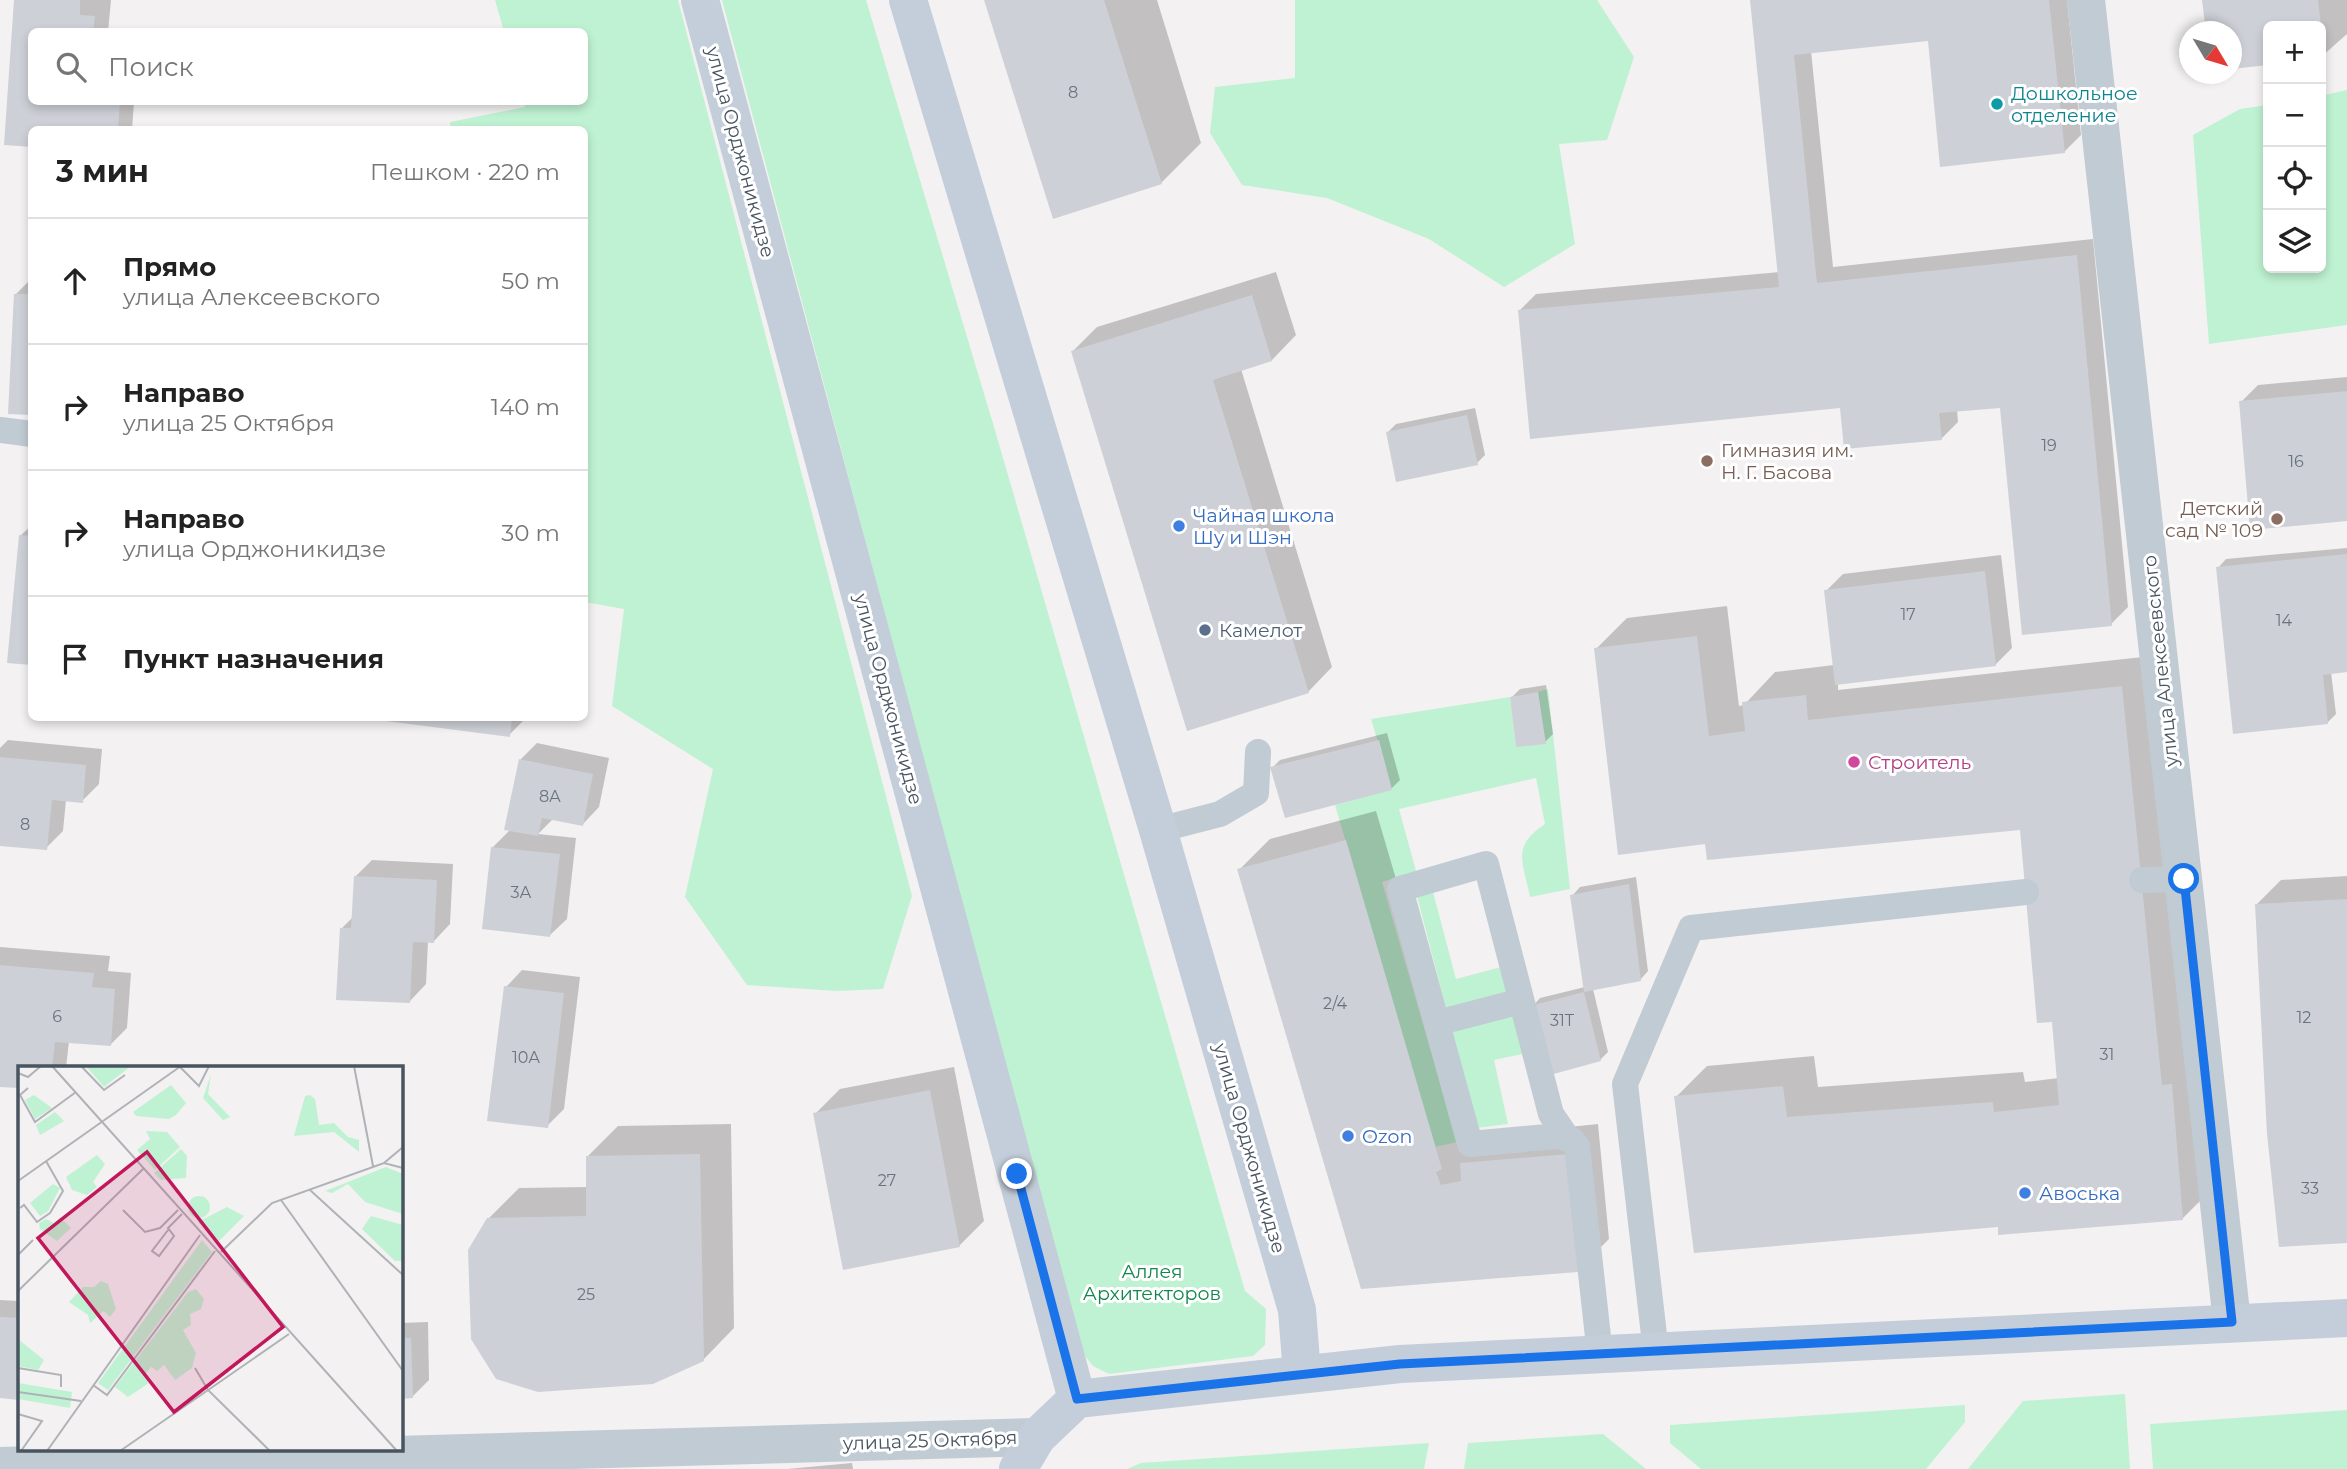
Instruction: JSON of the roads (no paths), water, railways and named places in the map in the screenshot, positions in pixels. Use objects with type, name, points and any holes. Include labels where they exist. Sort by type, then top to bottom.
[{"type":"street","name":"улица Орджоникидзе","points":[[700,0],[1077,1399]]},
{"type":"street","name":"улица Орджоникидзе","points":[[908,0],[1158,830],[1297,1310],[1302,1374]]},
{"type":"street","name":"улица Алексеевского","points":[[2086,0],[2232,1322]]},
{"type":"street","points":[[1077,1399],[1400,1364],[2347,1318]]},
{"type":"street","name":"улица 25 Октября","points":[[0,1466],[1027,1453],[1077,1399]]},
{"type":"lane","points":[[0,430],[28,434]]},
{"type":"lane","points":[[1158,830],[1220,814],[1256,793],[1258,752]]},
{"type":"lane","points":[[1566,1136],[1470,1144],[1400,889],[1486,864],[1551,1114],[1566,1136],[1577,1146],[1580,1157],[1593,1314],[1600,1355]]},
{"type":"lane","points":[[2141,880],[2184,879]]},
{"type":"lane","points":[[1656,1352],[1625,1084],[1690,928],[2025,892]]},
{"type":"lane","points":[[1437,1023],[1521,1001]]},
{"type":"place","name":"Дошкольное отделение","points":[[1997,104]]},
{"type":"place","name":"Гимназия им. Н. Г. Басова","points":[[1707,461]]},
{"type":"place","name":"Детский сад № 109","points":[[2277,519]]},
{"type":"place","name":"Чайная школа Шу и Шэн","points":[[1179,526]]},
{"type":"place","name":"Камелот","points":[[1205,630]]},
{"type":"place","name":"Строитель","points":[[1854,762]]},
{"type":"place","name":"Ozon","points":[[1348,1136]]},
{"type":"place","name":"Авоська","points":[[2025,1193]]},
{"type":"park label","name":"Аллея Архитекторов","points":[[1152,1282]]}]
